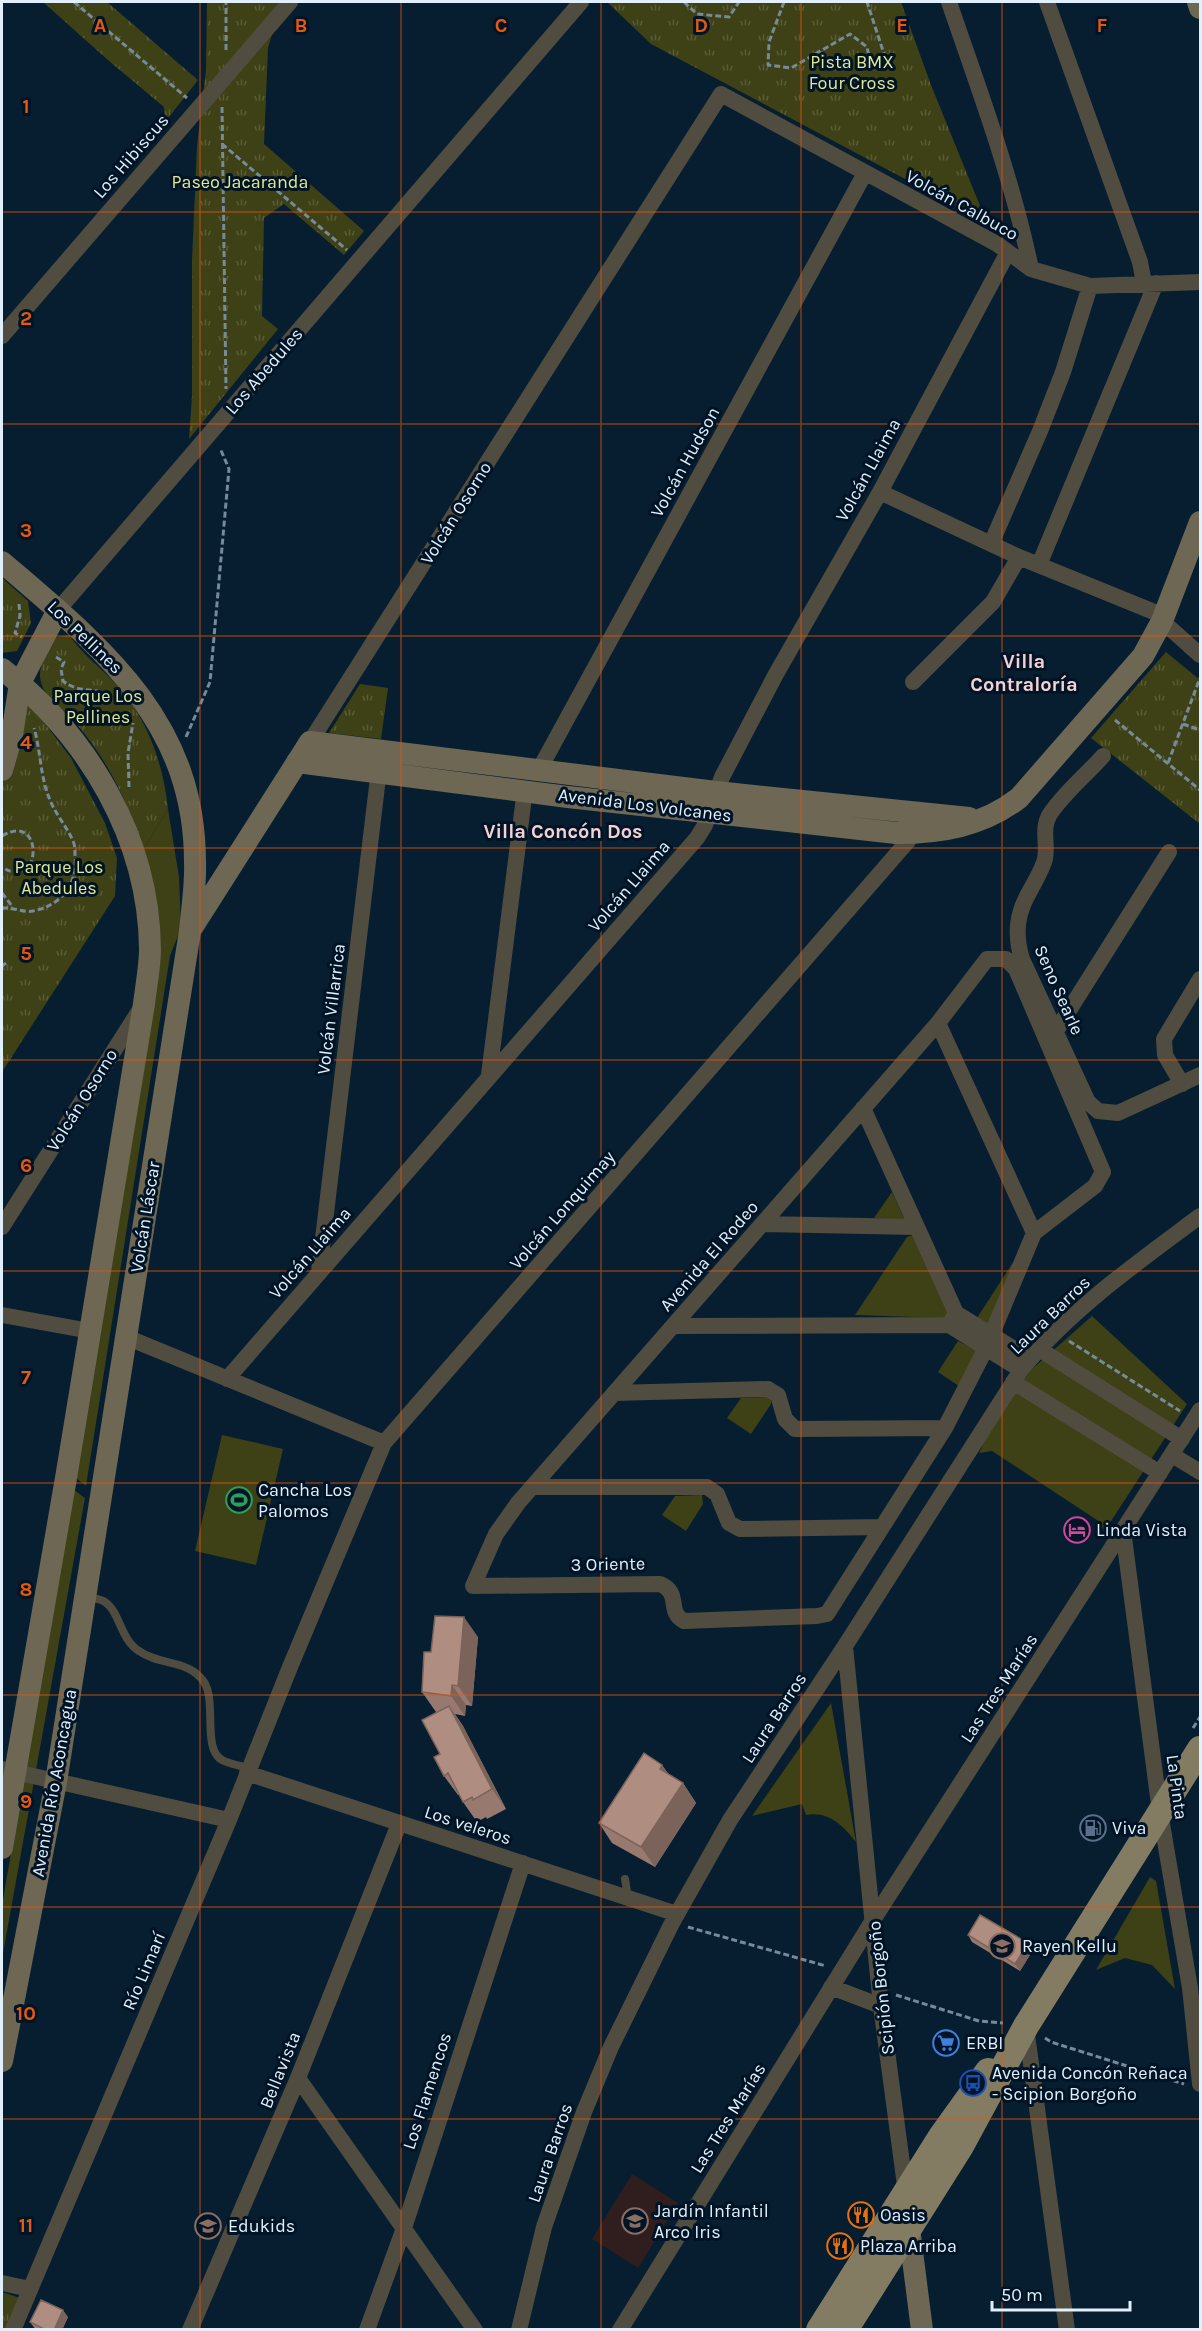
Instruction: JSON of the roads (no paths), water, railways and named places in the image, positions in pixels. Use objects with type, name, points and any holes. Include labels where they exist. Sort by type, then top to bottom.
[{"type":"main road","points":[[845,2330],[961,2146],[1026,2026],[1200,1749]]},
{"type":"main road","points":[[819,2330],[977,2084],[1026,2026]]},
{"type":"street","name":"Los Hibiscus","points":[[2,336],[290,2]]},
{"type":"street","name":"Los Abedules","points":[[2,770],[12,735],[19,692],[58,610],[581,2]]},
{"type":"street","points":[[949,2],[1002,155],[1021,221],[1031,269]]},
{"type":"street","points":[[1039,565],[1150,283],[1140,262],[1049,2]]},
{"type":"street","points":[[1198,2],[1200,8]]},
{"type":"street","name":"Volcán Calbuco","points":[[721,94],[1008,252],[1031,269],[1090,286],[1200,282]]},
{"type":"street","name":"Volcán Osorno","points":[[190,931],[721,94]]},
{"type":"street","name":"Volcán Hudson","points":[[538,770],[866,173]]},
{"type":"street","name":"Volcán Llaima","points":[[227,1379],[697,838],[705,825],[712,802],[776,674],[880,492],[1008,252]]},
{"type":"street","points":[[991,544],[1063,372],[1090,286]]},
{"type":"street","points":[[880,492],[991,544],[1163,618],[1200,655]]},
{"type":"street","name":"Avenida Los Volcanes","points":[[310,742],[380,761],[567,797],[712,802],[916,824],[991,816],[1003,811],[1020,798],[1143,656],[1194,553],[1200,522]]},
{"type":"street","points":[[913,682],[993,602],[1019,556]]},
{"type":"street","name":"Los Pellines","points":[[2,562],[58,610],[106,656],[139,693],[161,728],[176,759],[191,810],[196,864],[190,931]]},
{"type":"street","points":[[2,669],[19,692],[82,750],[118,811],[139,868],[145,898],[150,950],[144,1004]]},
{"type":"street","name":"Seno Searle","points":[[1103,756],[1048,817],[1043,866],[1025,899],[1018,922],[1022,959],[1088,1102],[1098,1111],[1118,1113],[1200,1075]]},
{"type":"street","name":"Avenida Los Volcanes","points":[[297,762],[380,761],[538,770],[712,802]]},
{"type":"street","name":"Volcán Villarrica","points":[[318,1272],[380,761]]},
{"type":"street","points":[[489,1075],[525,789]]},
{"type":"street","name":"Volcán Lonquimay","points":[[290,1666],[384,1443],[908,841],[916,824]]},
{"type":"street","points":[[1056,1031],[1169,852]]},
{"type":"street","name":"Volcán Láscar","points":[[99,1503],[190,931]]},
{"type":"street","name":"Avenida El Rodeo","points":[[473,1586],[496,1534],[531,1487],[938,1023],[987,959],[1006,959],[1016,969],[1103,1172],[1095,1186],[1034,1233]]},
{"type":"street","points":[[1182,1084],[1165,1055],[1164,1039],[1200,979]]},
{"type":"street","name":"Volcán Osorno","points":[[2,1227],[144,1004]]},
{"type":"street","name":"Volcán Láscar","points":[[8,1771],[66,1478],[144,1004]]},
{"type":"street","points":[[531,1487],[706,1487],[717,1494],[729,1523],[740,1529],[882,1527],[945,1428],[989,1342],[1034,1233],[938,1023]]},
{"type":"street","points":[[863,1108],[916,1227],[952,1319]]},
{"type":"street","name":"Laura Barros","points":[[519,2330],[544,2227],[584,2112],[611,2047],[674,1918],[730,1820],[1026,1365],[1055,1333],[1125,1271],[1200,1216]]},
{"type":"street","points":[[762,1224],[916,1227]]},
{"type":"street","points":[[2,1315],[90,1331]]},
{"type":"street","points":[[673,1326],[952,1319],[1026,1365],[1182,1439]]},
{"type":"street","points":[[126,1337],[384,1443]]},
{"type":"street","points":[[1026,1365],[1160,1473]]},
{"type":"street","points":[[614,1393],[768,1389],[778,1395],[785,1419],[795,1429],[945,1428]]},
{"type":"street","name":"Las Tres Marías","points":[[620,2330],[873,1920],[1197,1415]]},
{"type":"street","points":[[1172,1455],[1200,1472]]},
{"type":"street","name":"Avenida Río Aconcagua","points":[[2,2061],[56,1782],[99,1503]]},
{"type":"street","name":"3 Oriente","points":[[473,1586],[660,1584],[670,1590],[673,1595],[675,1612],[684,1621],[817,1616],[827,1614],[882,1527]]},
{"type":"street","name":"La Pinta","points":[[1124,1530],[1160,1812],[1190,1988],[1200,2084]]},
{"type":"street","name":"Scipión Borgoño","points":[[845,1646],[881,2006],[922,2330]]},
{"type":"street","name":"Río Limarí","points":[[13,2330],[229,1820],[290,1666]]},
{"type":"street","points":[[2,1848],[8,1771],[229,1820]]},
{"type":"street","name":"Los veleros","points":[[248,1771],[399,1824],[628,1898],[674,1918]]},
{"type":"street","name":"Bellavista","points":[[190,2330],[298,2078],[399,1824]]},
{"type":"street","name":"Los Flamencos","points":[[367,2330],[404,2228],[523,1863]]},
{"type":"street","points":[[1190,1988],[1200,1971]]},
{"type":"street","points":[[831,1988],[881,2006]]},
{"type":"street","points":[[1026,2026],[1067,2330]]},
{"type":"street","points":[[298,2078],[475,2330]]},
{"type":"street","points":[[2,2283],[30,2289]]},
{"type":"lane","points":[[85,1596],[106,1603],[118,1620],[128,1643],[139,1652],[148,1657],[195,1670],[205,1684],[210,1701],[212,1749],[221,1759],[248,1771]]},
{"type":"lane","points":[[625,1879],[628,1898]]},
{"type":"place","name":"Cancha Los Palomos","points":[[239,1500]]},
{"type":"place","name":"Linda Vista","points":[[1077,1530]]},
{"type":"place","name":"Viva","points":[[1093,1828]]},
{"type":"place","name":"Rayen Kellu","points":[[1002,1946]]},
{"type":"place","name":"ERBI","points":[[946,2043]]},
{"type":"place","name":"Avenida Concón Reñaca - Scipion Borgoño","points":[[973,2083]]},
{"type":"place","name":"Oasis","points":[[861,2215]]},
{"type":"place","name":"Jardín Infantil Arco Iris","points":[[635,2221]]},
{"type":"place","name":"Edukids","points":[[208,2226]]},
{"type":"place","name":"Plaza Arriba","points":[[840,2246]]},
{"type":"district","name":"Villa Contraloría","points":[[1024,672]]},
{"type":"district","name":"Villa Concón Dos","points":[[563,831]]},
{"type":"park label","name":"Pista BMX Four Cross","points":[[852,72]]},
{"type":"park label","name":"Paseo Jacaranda","points":[[240,182]]},
{"type":"park label","name":"Parque Los Pellines","points":[[98,706]]},
{"type":"park label","name":"Parque Los Abedules","points":[[59,877]]}]
